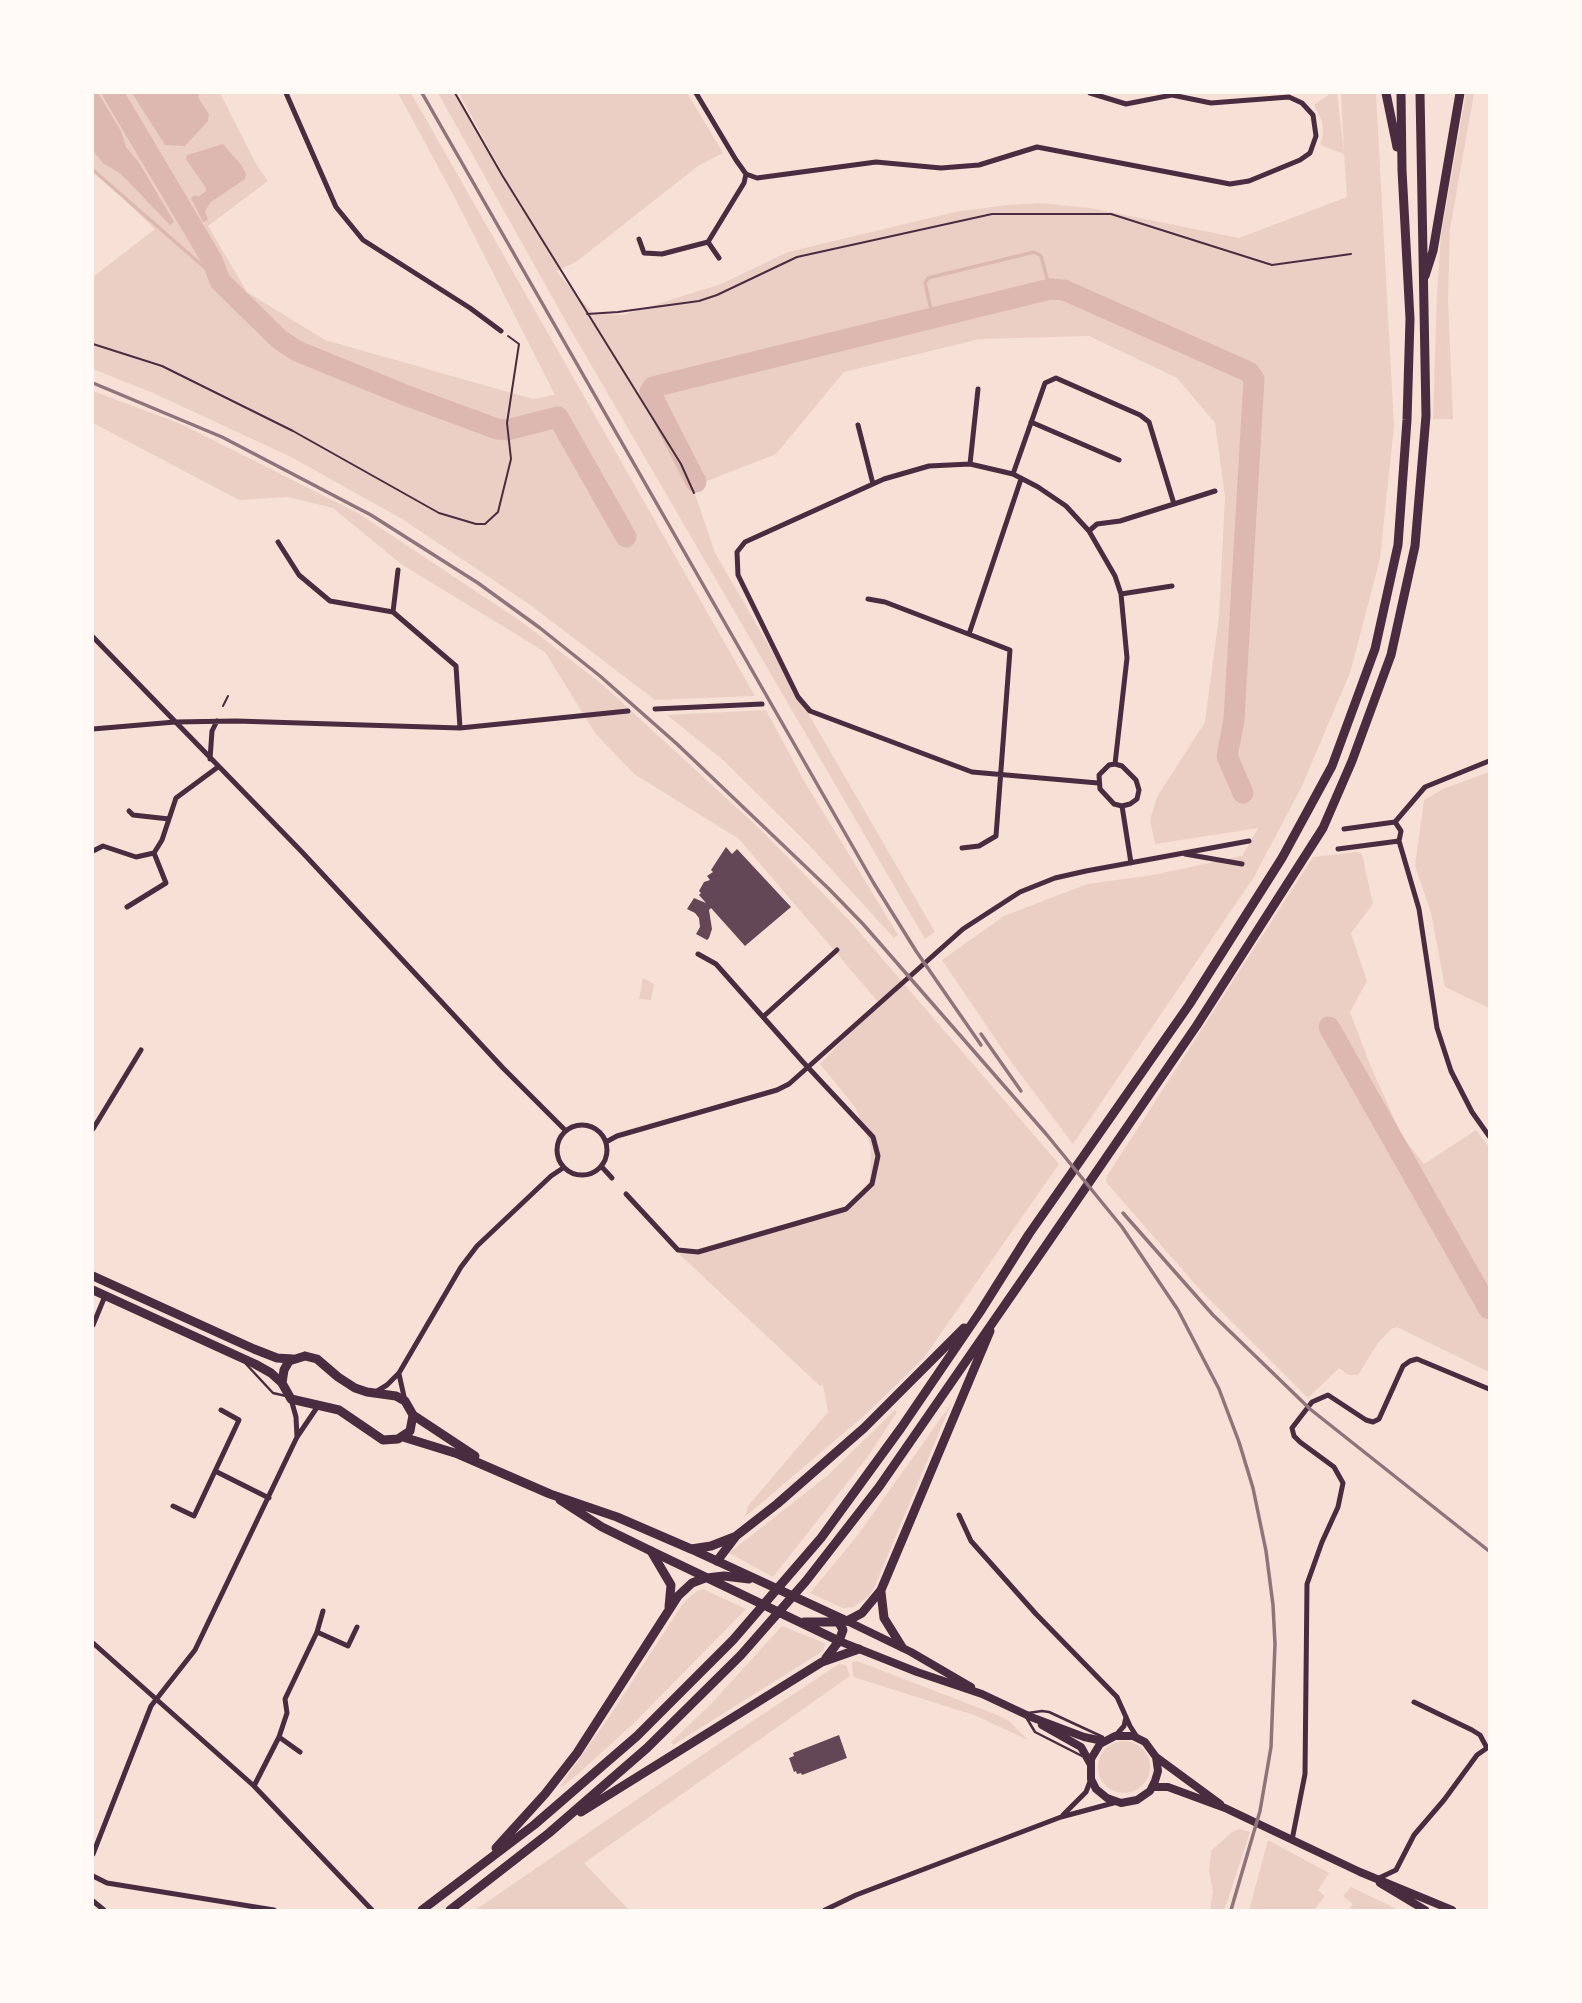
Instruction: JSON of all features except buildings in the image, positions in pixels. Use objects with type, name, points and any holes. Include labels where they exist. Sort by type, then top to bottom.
[{"type":"main road","points":[[1386,93],[1402,170]]},
{"type":"main road","points":[[422,1910],[534,1825],[612,1759],[672,1703],[759,1612],[814,1546],[862,1483],[980,1312],[1029,1234],[1189,1005],[1282,858],[1332,766],[1375,649],[1398,545],[1410,319],[1401,93]]},
{"type":"main road","points":[[450,1910],[549,1833],[680,1717],[741,1655],[806,1581],[886,1476],[1197,1025],[1323,828],[1352,761],[1387,667],[1415,546],[1426,416],[1420,93]]},
{"type":"main road","points":[[1423,281],[1433,251],[1460,93]]},
{"type":"main road","points":[[93,1276],[254,1349],[277,1357],[293,1359],[305,1356],[317,1359],[348,1385],[373,1393],[396,1396],[405,1401],[413,1415],[495,1468]]},
{"type":"main road","points":[[93,1290],[271,1373],[282,1383],[290,1397],[346,1413],[379,1439],[393,1441],[403,1437],[412,1427],[413,1415]]},
{"type":"main road","points":[[710,1579],[717,1561],[736,1536],[864,1428],[980,1312]]},
{"type":"main road","points":[[817,1626],[837,1618],[862,1613],[881,1590],[998,1313]]},
{"type":"main road","points":[[282,1383],[285,1367],[293,1359]]},
{"type":"main road","points":[[403,1437],[495,1468],[550,1494],[617,1517],[691,1549],[741,1576],[758,1580],[902,1647],[982,1694],[1028,1716],[1084,1737],[1108,1739],[1124,1734],[1138,1737],[1149,1745],[1156,1757],[1225,1808]]},
{"type":"main road","points":[[550,1494],[602,1527],[799,1622],[817,1626],[839,1641],[982,1694]]},
{"type":"main road","points":[[691,1549],[711,1546],[736,1536]]},
{"type":"main road","points":[[650,1551],[671,1586],[667,1613]]},
{"type":"main road","points":[[481,1865],[545,1794],[577,1753],[682,1591],[692,1583],[741,1576]]},
{"type":"main road","points":[[881,1590],[880,1601],[884,1618],[902,1647]]},
{"type":"main road","points":[[822,1662],[843,1633],[837,1618]]},
{"type":"main road","points":[[549,1833],[822,1662],[859,1650]]},
{"type":"main road","points":[[1028,1716],[1052,1732],[1078,1744],[1089,1761],[1091,1779],[1101,1794],[1117,1802],[1137,1800],[1152,1787],[1157,1774],[1156,1757]]},
{"type":"main road","points":[[1089,1761],[1094,1751],[1108,1739]]},
{"type":"main road","points":[[1152,1787],[1168,1787],[1225,1808],[1375,1879],[1452,1910]]},
{"type":"main road","points":[[1375,1879],[1393,1893],[1425,1910]]},
{"type":"street","points":[[286,93],[336,207],[363,240],[470,308],[501,331]]},
{"type":"street","points":[[696,93],[746,174],[757,178],[876,162],[941,168],[979,164],[1037,147],[1230,184],[1250,181],[1300,160],[1310,153],[1316,136],[1313,114],[1289,97],[1211,103],[1172,94],[1126,104],[1090,93]]},
{"type":"street","points":[[639,239],[645,253],[662,254],[708,242],[746,174]]},
{"type":"street","points":[[708,242],[719,258]]},
{"type":"street","points":[[1013,474],[1045,383],[1056,378],[1140,415],[1149,422],[1174,504]]},
{"type":"street","points":[[970,464],[978,389]]},
{"type":"street","points":[[1031,422],[1119,460]]},
{"type":"street","points":[[858,425],[873,484]]},
{"type":"street","points":[[1098,783],[972,772],[810,710],[799,697],[738,575],[737,552],[745,542],[873,484],[929,466],[970,464],[1013,474],[1038,487],[1066,506],[1089,531],[1115,576],[1121,594],[1127,658],[1115,764]]},
{"type":"street","points":[[969,634],[1021,479]]},
{"type":"street","points":[[1089,531],[1097,524],[1120,521],[1215,491]]},
{"type":"street","points":[[278,542],[299,575],[330,601],[393,612],[456,666],[460,728]]},
{"type":"street","points":[[393,612],[398,570]]},
{"type":"street","points":[[1121,594],[1172,586]]},
{"type":"street","points":[[868,600],[885,602],[1010,650],[996,836],[979,846],[962,848]]},
{"type":"street","points":[[93,638],[302,852],[565,1130]]},
{"type":"street","points":[[655,709],[762,704]]},
{"type":"street","points":[[93,729],[217,721],[460,728],[628,711]]},
{"type":"street","points":[[210,759],[212,732],[217,721]]},
{"type":"street","points":[[1344,829],[1395,822],[1425,788],[1489,761]]},
{"type":"street","points":[[1115,764],[1122,766],[1136,780],[1139,790],[1137,799],[1130,804],[1114,804],[1100,789],[1099,775],[1103,769],[1115,764]]},
{"type":"street","points":[[127,907],[166,883],[155,853],[176,798],[218,767]]},
{"type":"street","points":[[1122,806],[1130,863]]},
{"type":"street","points":[[129,811],[132,815],[169,819]]},
{"type":"street","points":[[1395,822],[1401,831],[1399,841],[1419,909],[1437,1028],[1451,1071],[1472,1112],[1489,1136]]},
{"type":"street","points":[[606,1142],[617,1136],[777,1090],[789,1084],[962,929],[1020,892],[1055,878],[1249,841]]},
{"type":"street","points":[[1338,849],[1399,841]]},
{"type":"street","points":[[93,851],[103,846],[136,857],[155,853]]},
{"type":"street","points":[[1182,854],[1242,864]]},
{"type":"street","points":[[764,1016],[837,950]]},
{"type":"street","points":[[626,1194],[678,1250],[698,1252],[846,1209],[872,1184],[878,1156],[873,1137],[716,964],[698,954]]},
{"type":"street","points":[[93,1129],[141,1051]]},
{"type":"street","points":[[573,1126],[590,1126],[602,1134],[606,1142],[607,1154],[601,1166],[591,1174],[582,1175],[563,1168],[556,1154],[556,1146],[565,1130],[573,1126]]},
{"type":"street","points":[[601,1166],[612,1178]]},
{"type":"street","points":[[373,1393],[387,1385],[399,1373],[461,1267],[477,1246],[551,1176],[563,1168]]},
{"type":"street","points":[[93,1325],[106,1295]]},
{"type":"street","points":[[1292,1840],[1305,1773],[1307,1584],[1338,1507],[1343,1483],[1334,1466],[1300,1442],[1294,1436],[1292,1427],[1312,1402],[1328,1395],[1366,1420],[1373,1422],[1379,1419],[1403,1366],[1410,1360],[1417,1359],[1489,1389]]},
{"type":"street","points":[[399,1373],[405,1401]]},
{"type":"street","points":[[290,1397],[296,1417],[297,1437]]},
{"type":"street","points":[[93,1854],[151,1706],[195,1650],[297,1437],[320,1405]]},
{"type":"street","points":[[173,1506],[194,1516],[239,1420],[221,1410]]},
{"type":"street","points":[[215,1471],[269,1498]]},
{"type":"street","points":[[959,1516],[971,1541],[1036,1614],[1117,1697],[1138,1737]]},
{"type":"street","points":[[254,1786],[279,1737],[287,1713],[285,1699],[317,1632],[324,1611]]},
{"type":"street","points":[[317,1632],[348,1646],[357,1627]]},
{"type":"street","points":[[93,1643],[254,1786],[372,1910]]},
{"type":"street","points":[[1375,1879],[1396,1870],[1409,1843],[1477,1755],[1488,1748],[1472,1730],[1414,1702]]},
{"type":"street","points":[[1108,1739],[1122,1729],[1126,1717]]},
{"type":"street","points":[[279,1737],[300,1752]]},
{"type":"street","points":[[1061,1817],[1086,1792],[1091,1779]]},
{"type":"street","points":[[825,1910],[856,1895],[1061,1817],[1117,1802]]},
{"type":"street","points":[[93,1877],[172,1894],[274,1910]]},
{"type":"street","points":[[93,1883],[107,1882]]},
{"type":"street","points":[[93,1901],[104,1910]]},
{"type":"lane","points":[[242,1358],[273,1393],[290,1397]]},
{"type":"path","points":[[455,93],[502,175],[681,464],[694,493]]},
{"type":"path","points":[[587,314],[699,301],[797,257],[992,214],[1111,214],[1272,265],[1351,254]]},
{"type":"path","points":[[93,344],[162,366],[293,430],[439,513],[485,524],[498,512],[511,459],[508,423],[519,344],[501,331]]},
{"type":"path","points":[[223,706],[228,696]]},
{"type":"shaded area","points":[[93,93],[220,93],[256,164],[268,181],[208,226],[247,292],[325,340],[533,399],[555,395],[455,198],[398,93],[411,93],[755,696],[655,700],[529,604],[402,519],[293,458],[153,393],[93,369],[93,277],[155,229],[93,170]]},
{"type":"shaded area","points":[[93,93],[98,93],[121,131],[126,147],[138,161],[174,222],[170,225],[121,174],[103,163],[93,151]]},
{"type":"shaded area","points":[[132,93],[198,93],[209,114],[208,121],[185,146],[165,145]]},
{"type":"shaded area","points":[[438,93],[455,93],[526,217],[459,93],[687,93],[723,153],[698,166],[576,262],[556,271],[594,314],[623,315],[721,284],[788,252],[955,212],[1007,205],[1040,203],[1090,208],[1239,238],[1347,197],[1344,154],[1320,145],[1322,121],[1314,105],[1331,93],[1337,93],[1344,153],[1341,93],[1376,93],[1394,426],[1380,559],[1350,673],[1301,788],[1254,877],[1073,1144],[1009,1059],[942,960],[1004,916],[1087,884],[1153,875],[1242,856],[1258,828],[1155,844],[1150,820],[1157,797],[1205,722],[1219,616],[1225,497],[1215,423],[1177,378],[1089,336],[980,339],[844,372],[776,454],[707,481],[695,494],[715,553],[935,932],[925,939],[569,327]]},
{"type":"shaded area","points":[[1466,93],[1474,93],[1450,229],[1448,300],[1453,419],[1433,419],[1441,235]]},
{"type":"shaded area","points":[[223,144],[242,166],[245,179],[211,202],[205,211],[208,220],[203,222],[191,198],[195,195],[198,197],[206,188],[186,159],[187,155]]},
{"type":"shaded area","points":[[93,391],[181,424],[358,513],[522,622],[603,685],[761,830],[849,920],[1059,1164],[923,1359],[866,1414],[745,1517],[748,1506],[828,1412],[823,1385],[820,1386],[679,1254],[851,1206],[870,1180],[871,1147],[855,1107],[820,1064],[879,1003],[739,839],[634,774],[595,733],[545,652],[401,564],[333,508],[288,497],[239,500],[93,423]]},
{"type":"shaded area","points":[[766,710],[803,779],[898,935],[894,938],[809,845],[723,760],[667,715]]},
{"type":"shaded area","points":[[1489,772],[1489,1008],[1445,987],[1431,913],[1415,866],[1424,800],[1443,789]]},
{"type":"shaded area","points":[[1357,852],[1362,854],[1373,904],[1351,933],[1367,981],[1350,1012],[1371,1067],[1402,1136],[1424,1164],[1476,1130],[1489,1147],[1489,1372],[1397,1327],[1391,1329],[1378,1343],[1358,1375],[1349,1375],[1339,1368],[1308,1398],[1202,1292],[1106,1182],[1107,1176],[1313,857]]},
{"type":"shaded area","points":[[643,978],[654,984],[651,1000],[639,999]]},
{"type":"shaded area","points":[[951,1404],[869,1596],[854,1607],[843,1608],[810,1593],[857,1536]]},
{"type":"shaded area","points":[[895,1410],[897,1412],[869,1455],[773,1577],[729,1553],[827,1476]]},
{"type":"shaded area","points":[[703,1589],[746,1609],[634,1723],[579,1773],[560,1786],[684,1602]]},
{"type":"shaded area","points":[[782,1626],[822,1642],[825,1644],[823,1651],[673,1745],[671,1742],[711,1704]]},
{"type":"shaded area","points":[[857,1661],[995,1714],[1009,1721],[1028,1740],[974,1715],[853,1677],[852,1662]]},
{"type":"shaded area","points":[[839,1664],[846,1665],[850,1676],[584,1863],[629,1910],[475,1910],[736,1732]]},
{"type":"shaded area","points":[[1124,1741],[1134,1743],[1142,1749],[1148,1757],[1148,1777],[1142,1785],[1134,1791],[1124,1793],[1114,1791],[1106,1785],[1100,1777],[1098,1767],[1100,1757],[1106,1749],[1114,1743]]},
{"type":"shaded area","points":[[1239,1829],[1250,1832],[1227,1902],[1224,1910],[1210,1910],[1213,1891],[1209,1870],[1211,1851]]},
{"type":"shaded area","points":[[1268,1840],[1329,1873],[1318,1890],[1325,1896],[1314,1910],[1249,1910]]},
{"type":"shaded area","points":[[1351,1887],[1399,1910],[1348,1910],[1353,1904],[1343,1896]]},
{"type":"waterway","points":[[113,93],[212,260],[220,281],[279,339],[297,351],[497,429],[507,430],[558,417],[626,537]]},
{"type":"waterway","points":[[93,170],[220,281]]},
{"type":"waterway","points":[[933,318],[925,283],[928,278],[1034,252],[1041,256],[1050,289]]},
{"type":"waterway","points":[[696,482],[650,392],[653,387],[1050,289],[1064,290],[1249,372],[1254,379],[1234,720],[1227,756],[1243,793]]},
{"type":"waterway","points":[[1329,1027],[1489,1309]]},
{"type":"railway","points":[[422,93],[873,882],[916,951],[981,1045]]},
{"type":"railway","points":[[93,383],[222,437],[371,515],[478,583],[600,676],[677,744],[863,924],[1047,1135],[1122,1227],[1178,1310],[1219,1389],[1253,1488],[1266,1551],[1275,1644],[1271,1747],[1260,1811],[1231,1910]]},
{"type":"railway","points":[[981,1034],[1021,1091]]},
{"type":"railway","points":[[1123,1213],[1213,1315],[1310,1409],[1489,1551]]}]
